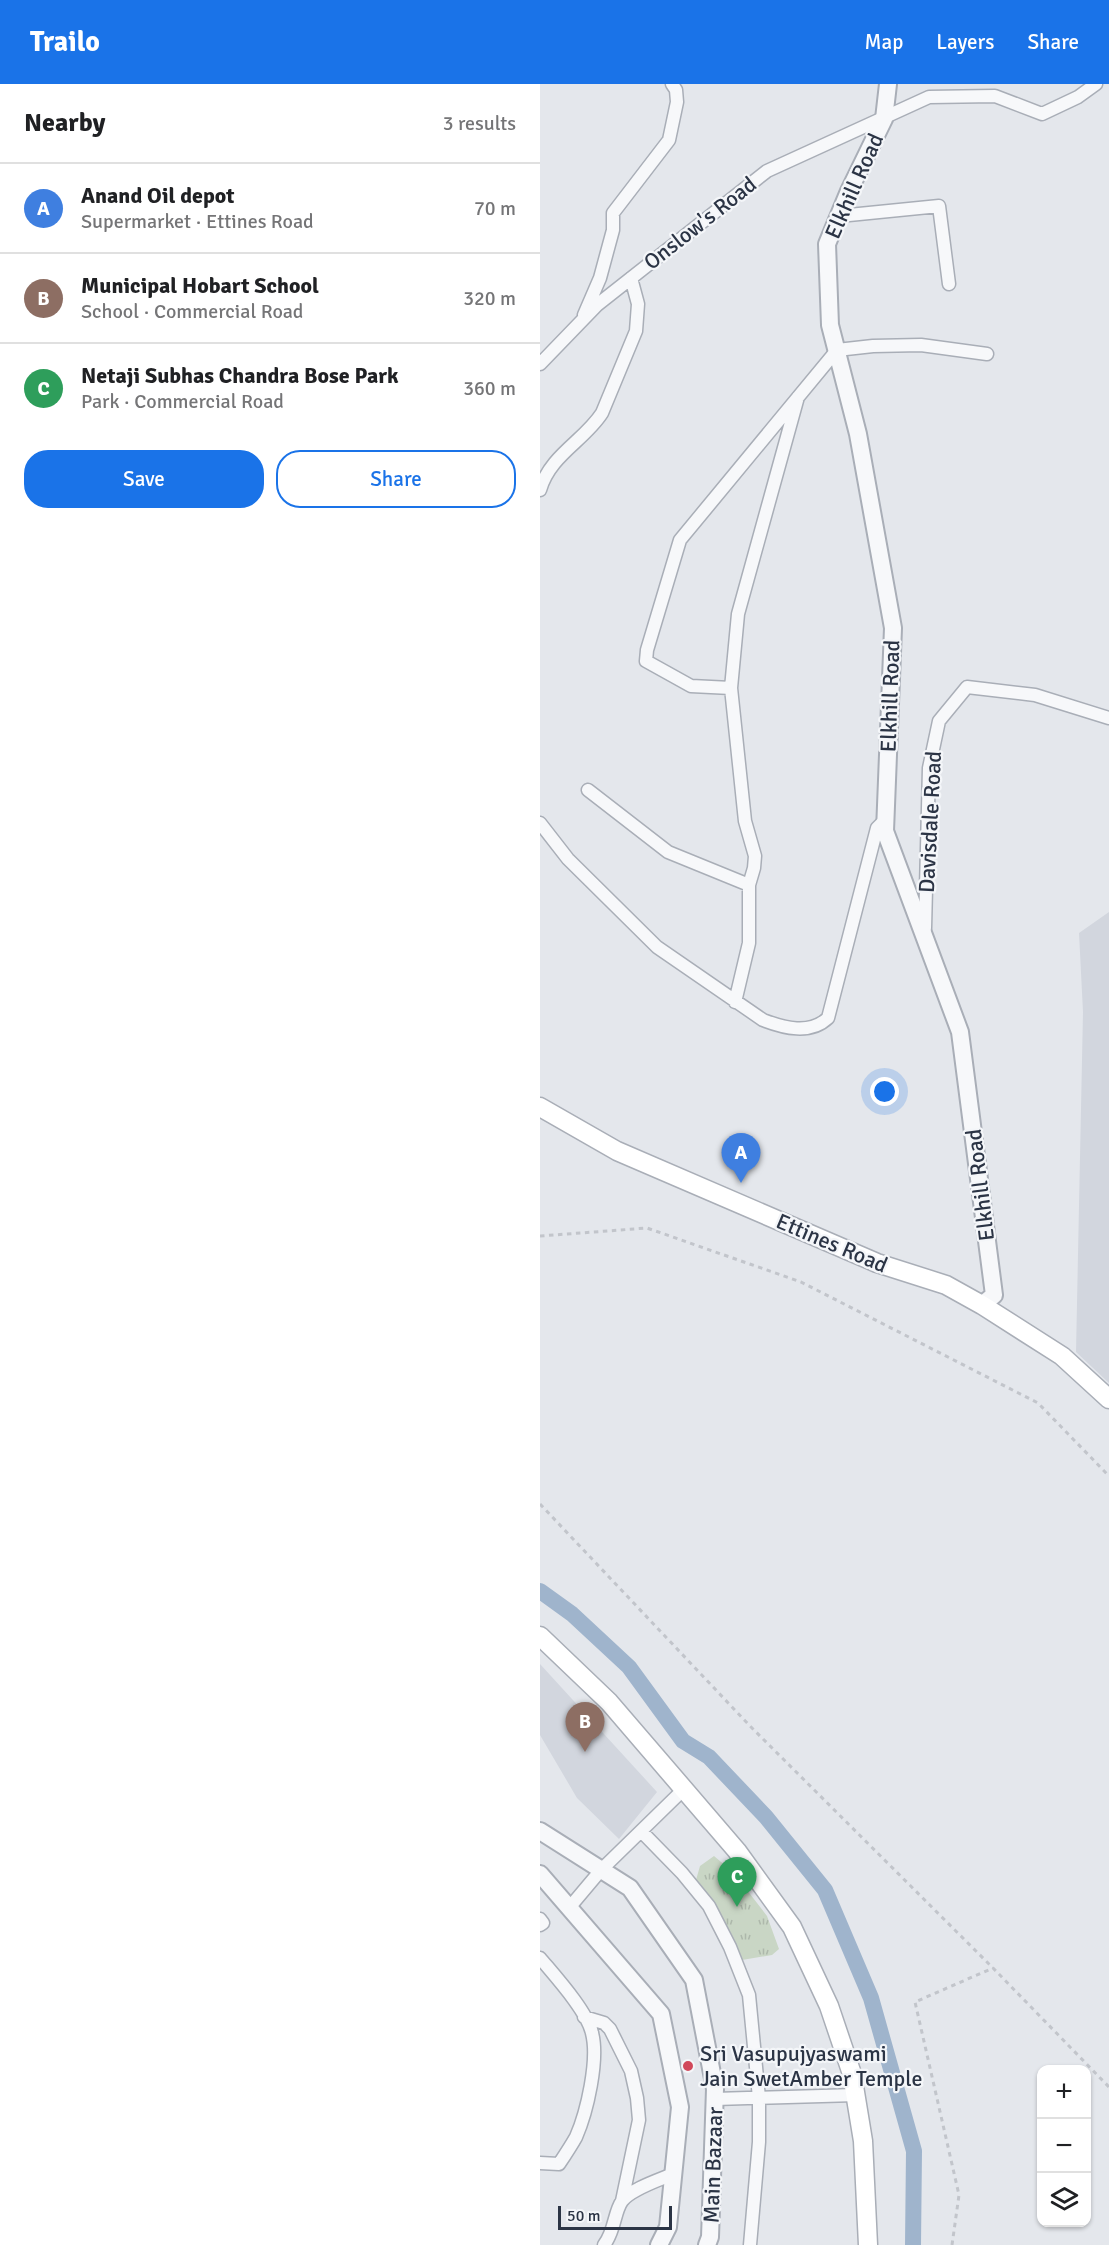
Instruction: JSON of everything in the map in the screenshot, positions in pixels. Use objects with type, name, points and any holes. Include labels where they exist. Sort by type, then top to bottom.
[{"type":"main road","name":"Ettines Road","points":[[540,1107],[617,1151],[877,1263],[946,1285],[1062,1356],[1109,1400]]},
{"type":"main road","points":[[540,1636],[609,1702],[737,1851],[792,1927],[829,2006],[852,2074],[862,2141],[868,2245]]},
{"type":"street","points":[[581,322],[600,278],[613,230],[613,213],[651,167],[669,140],[677,102],[676,90],[672,84]]},
{"type":"street","name":"Onslow's Road","points":[[540,364],[597,305],[767,171],[929,97],[995,96],[1042,114],[1078,97],[1096,84]]},
{"type":"street","name":"Elkhill Road","points":[[887,85],[884,119],[827,244],[830,325],[858,434],[893,628],[885,831],[960,1032],[994,1295],[982,1305]]},
{"type":"street","points":[[839,216],[939,206],[949,284]]},
{"type":"street","points":[[540,490],[561,454],[595,424],[602,413],[636,331],[638,304],[631,278]]},
{"type":"street","points":[[731,687],[691,686],[646,661],[647,650],[680,540],[837,350],[873,346],[921,345],[987,354]]},
{"type":"street","points":[[735,1002],[749,943],[749,885],[754,868],[754,856],[745,821],[731,687],[738,614],[798,397]]},
{"type":"street","name":"Davisdale Road","points":[[924,934],[929,768],[939,720],[967,687],[1035,695],[1109,718]]},
{"type":"street","points":[[588,790],[668,852],[749,885]]},
{"type":"street","points":[[540,823],[568,859],[657,946],[735,1002],[763,1020],[781,1027],[819,1026],[828,1018],[877,828],[885,820]]},
{"type":"street","points":[[569,1908],[601,1870],[684,1789]]},
{"type":"street","name":"Main Bazaar","points":[[540,1831],[630,1888],[694,1980],[715,2089],[710,2237],[707,2245]]},
{"type":"street","points":[[641,1831],[682,1873],[709,1906],[730,1947],[749,1995],[759,2098],[759,2142],[750,2245]]},
{"type":"street","points":[[540,1874],[662,2014],[680,2107],[668,2227],[658,2245]]},
{"type":"street","points":[[540,1919],[543,1923],[540,1925]]},
{"type":"street","points":[[540,1958],[576,2003],[592,2033],[593,2045],[593,2068],[576,2137],[559,2164],[540,2163]]},
{"type":"street","points":[[584,2017],[604,2023],[610,2029],[631,2071],[639,2120],[622,2201],[610,2238],[604,2245]]},
{"type":"street","points":[[715,2099],[855,2096]]},
{"type":"street","points":[[622,2201],[631,2193],[673,2174]]},
{"type":"path","points":[[540,1236],[647,1228],[801,1282],[1038,1403],[1109,1476]]},
{"type":"path","points":[[540,1504],[750,1726],[1109,2087]]},
{"type":"path","points":[[952,2245],[960,2195],[915,2002],[993,1968]]},
{"type":"shaded area","points":[[1109,912],[1109,1383],[1076,1352],[1083,1012],[1079,933]]},
{"type":"shaded area","points":[[540,1664],[657,1792],[619,1839],[577,1798],[540,1735]]},
{"type":"green space","points":[[714,1856],[733,1872],[767,1916],[779,1949],[772,1955],[742,1960],[709,1897],[696,1880],[700,1866]]},
{"type":"waterway","points":[[540,1591],[572,1614],[629,1667],[683,1741],[709,1757],[766,1817],[825,1890],[871,1998],[914,2151],[913,2245]]},
{"type":"place","name":"Anand Oil depot","points":[[741,1183]]},
{"type":"place","name":"Municipal Hobart School","points":[[585,1752]]},
{"type":"place","name":"Netaji Subhas Chandra Bose Park","points":[[737,1907]]},
{"type":"place","name":"Sri Vasupujyaswami Jain SwetAmber Temple","points":[[688,2066]]}]
